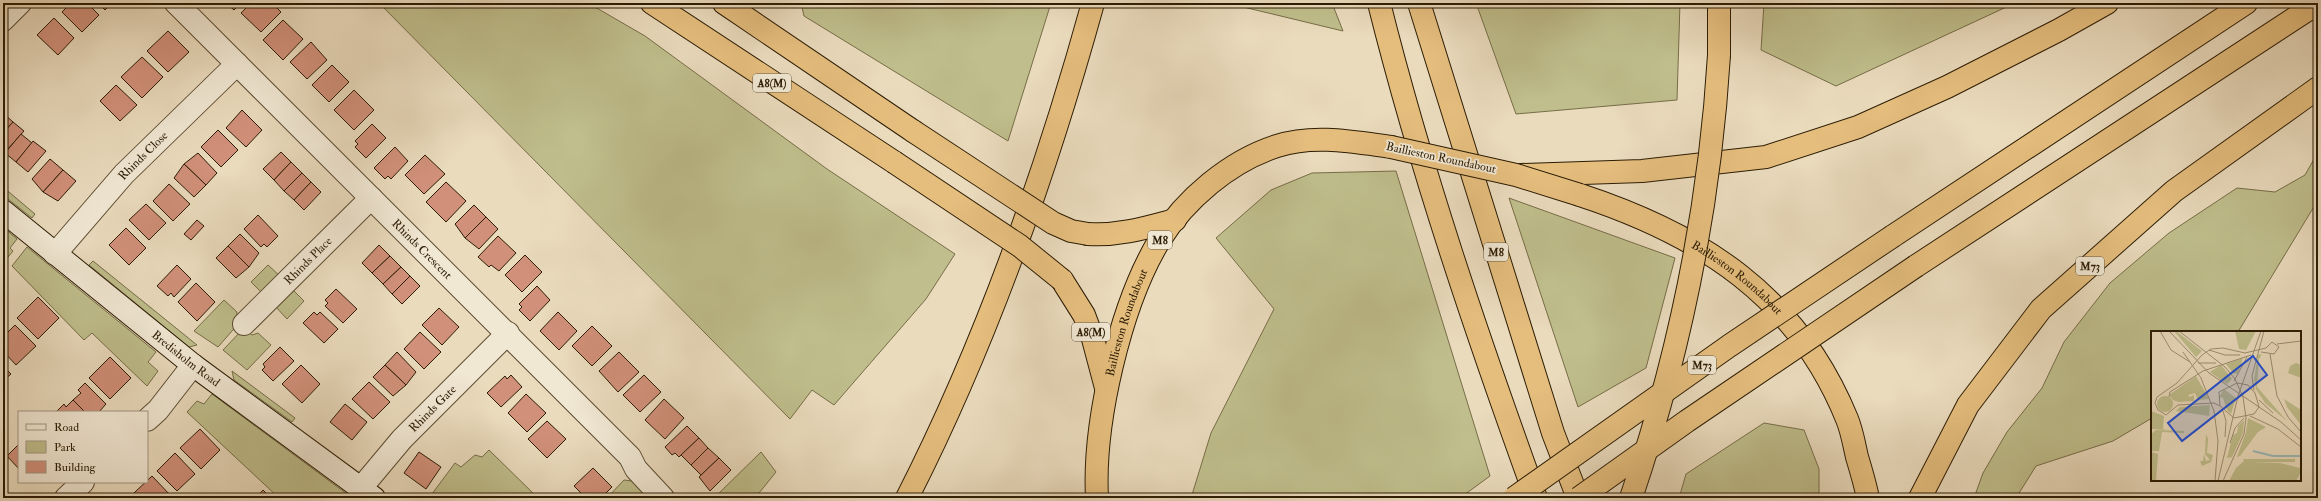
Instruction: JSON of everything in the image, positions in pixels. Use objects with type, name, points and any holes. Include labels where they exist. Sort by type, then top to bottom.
[{"type":"highway","name":"A8(M)","points":[[652,3],[1020,246],[1062,280],[1084,315],[1093,339],[1106,389]]},
{"type":"highway","points":[[724,3],[913,131],[1054,223],[1072,231],[1110,236],[1133,232],[1175,220]]},
{"type":"highway","points":[[907,498],[951,406],[997,297],[1051,143],[1093,3]]},
{"type":"highway","points":[[1379,3],[1454,262],[1498,394],[1536,498]]},
{"type":"highway","name":"M8","points":[[1419,3],[1554,433],[1579,498]]},
{"type":"highway","name":"M73","points":[[1631,498],[1657,419],[1680,322],[1711,150],[1719,55],[1719,3]]},
{"type":"highway","points":[[1516,175],[1642,171],[1766,157],[1858,127],[1947,87],[2059,30],[2107,3]]},
{"type":"highway","name":"M73","points":[[1514,498],[1723,351],[1893,236],[2211,24],[2246,3]]},
{"type":"highway","points":[[1579,498],[1693,417],[1916,266],[2262,38],[2318,3]]},
{"type":"highway","name":"M73","points":[[1920,498],[1968,405],[2041,310],[2174,191],[2318,88]]},
{"type":"highway","name":"Baillieston Roundabout","points":[[1097,498],[1098,456],[1106,389],[1120,336],[1145,271],[1159,242],[1191,201],[1238,164],[1259,152],[1279,145],[1304,140],[1340,140],[1391,147],[1516,175],[1580,195],[1640,218],[1699,246],[1743,277],[1764,296],[1806,345],[1832,387],[1848,420],[1868,498]]},
{"type":"street","points":[[3,20],[20,3]]},
{"type":"street","name":"Rhinds Crescent","points":[[176,3],[508,333],[630,457],[636,469],[662,498]]},
{"type":"street","name":"Rhinds Close","points":[[55,254],[124,174],[237,64]]},
{"type":"street","name":"Rhinds Place","points":[[244,324],[371,198]]},
{"type":"street","name":"Bredisholm Road","points":[[3,211],[193,365],[368,493]]},
{"type":"street","name":"Rhinds Gate","points":[[368,493],[402,439],[508,333]]},
{"type":"street","points":[[148,419],[158,410],[193,365]]},
{"type":"street","points":[[66,498],[82,483]]},
{"type":"green space","points":[[379,3],[588,3],[645,36],[827,169],[955,254],[926,299],[834,405],[812,390],[790,419]]},
{"type":"green space","points":[[801,3],[1051,3],[1008,141],[804,16]]},
{"type":"green space","points":[[1232,3],[1332,3],[1343,31],[1235,5]]},
{"type":"green space","points":[[1476,3],[1680,3],[1677,100],[1516,114]]},
{"type":"green space","points":[[1764,3],[2015,3],[1836,86],[1761,50]]},
{"type":"green space","points":[[2318,152],[2318,200],[2239,331],[2151,331],[2151,419],[2113,441],[2036,466],[2016,498],[1974,498],[1983,473],[2007,432],[2042,388],[2064,342],[2110,283],[2169,233],[2237,188],[2275,192],[2305,175]]},
{"type":"green space","points":[[1396,171],[1490,476],[1460,498],[1191,498],[1211,433],[1274,309],[1216,238],[1271,190],[1312,173]]},
{"type":"green space","points":[[3,187],[35,214],[32,218],[3,195]]},
{"type":"green space","points":[[1509,198],[1675,258],[1646,368],[1578,407]]},
{"type":"green space","points":[[3,227],[17,239],[10,248],[13,251],[3,263]]},
{"type":"green space","points":[[27,247],[156,352],[148,362],[158,371],[147,386],[92,333],[84,340],[12,266]]},
{"type":"green space","points":[[93,261],[197,345],[189,347],[89,265]]},
{"type":"green space","points":[[268,265],[281,277],[264,295],[251,282]]},
{"type":"green space","points":[[292,289],[304,301],[287,319],[275,306]]},
{"type":"green space","points":[[224,300],[237,312],[236,320],[239,323],[218,347],[194,331]]},
{"type":"green space","points":[[244,328],[252,335],[258,333],[271,345],[247,370],[223,350]]},
{"type":"green space","points":[[232,371],[295,418],[292,422],[234,380]]},
{"type":"green space","points":[[212,394],[354,498],[279,498],[187,412],[197,401],[204,404]]},
{"type":"green space","points":[[1764,423],[1804,430],[1819,469],[1819,498],[1679,498],[1686,474]]},
{"type":"green space","points":[[489,450],[538,498],[429,498],[455,463],[461,467],[475,455],[482,457]]},
{"type":"green space","points":[[761,452],[776,472],[755,498],[714,498]]},
{"type":"green space","points":[[624,480],[632,481],[650,498],[607,498]]},
{"type":"building","points":[[71,3],[87,3],[99,15],[82,32],[62,12]]},
{"type":"building","points":[[98,3],[112,3],[105,10]]},
{"type":"building","points":[[226,3],[241,3],[234,10]]},
{"type":"building","points":[[251,3],[272,3],[281,12],[261,32],[241,13]]},
{"type":"building","points":[[54,18],[74,38],[58,55],[37,35]]},
{"type":"building","points":[[283,20],[303,39],[283,60],[263,40]]},
{"type":"building","points":[[168,31],[189,52],[168,72],[147,51]]},
{"type":"building","points":[[311,42],[327,60],[307,79],[290,62]]},
{"type":"building","points":[[142,57],[163,77],[142,98],[121,77]]},
{"type":"building","points":[[332,65],[349,82],[329,102],[312,85]]},
{"type":"building","points":[[116,85],[137,105],[120,121],[100,101]]},
{"type":"building","points":[[354,90],[374,110],[354,130],[334,110]]},
{"type":"building","points":[[242,110],[262,130],[246,147],[226,128]]},
{"type":"building","points":[[3,113],[13,122],[3,133]]},
{"type":"building","points":[[13,122],[24,131],[6,151],[3,149],[3,133]]},
{"type":"building","points":[[372,124],[386,138],[366,158],[355,147],[358,144],[355,141]]},
{"type":"building","points":[[218,130],[238,150],[221,167],[201,147]]},
{"type":"building","points":[[21,134],[32,143],[16,162],[5,153]]},
{"type":"building","points":[[33,141],[46,151],[28,172],[16,162]]},
{"type":"building","points":[[395,147],[408,161],[391,179],[388,176],[385,179],[374,168]]},
{"type":"building","points":[[281,152],[291,162],[274,180],[263,169]]},
{"type":"building","points":[[198,153],[217,173],[206,185],[184,164]]},
{"type":"building","points":[[425,155],[445,174],[424,194],[405,175]]},
{"type":"building","points":[[50,159],[63,170],[43,192],[32,179]]},
{"type":"building","points":[[291,162],[302,173],[284,191],[274,180]]},
{"type":"building","points":[[184,164],[206,185],[194,197],[174,178]]},
{"type":"building","points":[[63,170],[76,181],[58,201],[43,192]]},
{"type":"building","points":[[302,173],[311,182],[294,200],[284,191]]},
{"type":"building","points":[[311,182],[321,192],[304,210],[294,200]]},
{"type":"building","points":[[446,182],[466,201],[446,222],[426,202]]},
{"type":"building","points":[[169,184],[190,204],[173,221],[153,201]]},
{"type":"building","points":[[146,204],[166,223],[149,240],[129,220]]},
{"type":"building","points":[[474,205],[486,217],[465,238],[455,224]]},
{"type":"building","points":[[258,215],[278,236],[267,247],[264,244],[261,247],[244,229]]},
{"type":"building","points":[[486,217],[498,229],[479,249],[465,238]]},
{"type":"building","points":[[197,220],[204,226],[191,240],[184,234]]},
{"type":"building","points":[[126,228],[146,248],[129,265],[109,245]]},
{"type":"building","points":[[240,234],[259,253],[249,267],[228,246]]},
{"type":"building","points":[[498,236],[516,253],[499,271],[491,265],[489,267],[478,257]]},
{"type":"building","points":[[379,245],[390,256],[372,273],[362,263]]},
{"type":"building","points":[[228,246],[249,267],[236,278],[216,258]]},
{"type":"building","points":[[525,255],[542,272],[522,292],[505,275]]},
{"type":"building","points":[[390,256],[401,267],[383,284],[372,273]]},
{"type":"building","points":[[177,265],[191,279],[174,297],[171,293],[168,296],[157,286]]},
{"type":"building","points":[[401,267],[410,276],[392,294],[383,284]]},
{"type":"building","points":[[410,276],[420,286],[402,304],[392,294]]},
{"type":"building","points":[[196,283],[215,302],[197,321],[178,302]]},
{"type":"building","points":[[537,286],[550,300],[530,321],[519,310],[522,307],[519,304]]},
{"type":"building","points":[[336,289],[357,309],[343,323],[325,306],[328,303],[325,300]]},
{"type":"building","points":[[38,297],[59,318],[38,339],[17,318]]},
{"type":"building","points":[[439,308],[459,327],[442,345],[422,325]]},
{"type":"building","points":[[314,312],[317,315],[320,312],[338,329],[324,343],[303,323]]},
{"type":"building","points":[[558,312],[577,331],[559,350],[540,331]]},
{"type":"building","points":[[15,325],[36,346],[16,365],[3,351],[3,337]]},
{"type":"building","points":[[592,326],[612,346],[592,366],[572,346]]},
{"type":"building","points":[[420,332],[441,352],[424,369],[404,349]]},
{"type":"building","points":[[280,347],[294,361],[273,381],[262,370],[265,367],[263,364]]},
{"type":"building","points":[[397,352],[416,372],[406,385],[385,365]]},
{"type":"building","points":[[619,352],[639,372],[618,392],[599,371]]},
{"type":"building","points":[[110,357],[131,378],[110,399],[89,378]]},
{"type":"building","points":[[301,365],[320,384],[302,403],[282,384]]},
{"type":"building","points":[[385,365],[406,385],[393,396],[373,377]]},
{"type":"building","points":[[3,366],[11,374],[3,381]]},
{"type":"building","points":[[511,375],[522,387],[501,407],[487,393],[505,376],[507,379]]},
{"type":"building","points":[[644,375],[661,392],[640,412],[623,395]]},
{"type":"building","points":[[369,382],[390,402],[373,419],[352,399]]},
{"type":"building","points":[[85,383],[106,404],[100,411],[84,411],[73,400],[81,393],[78,390]]},
{"type":"building","points":[[526,394],[546,413],[527,432],[508,413]]},
{"type":"building","points":[[664,399],[684,418],[665,439],[645,420]]},
{"type":"building","points":[[73,400],[84,411],[57,411],[64,404],[66,407]]},
{"type":"building","points":[[345,404],[367,422],[352,440],[330,422]]},
{"type":"building","points":[[547,421],[566,439],[547,458],[528,439]]},
{"type":"building","points":[[687,426],[699,438],[679,457],[675,453],[672,455],[665,447]]},
{"type":"building","points":[[200,429],[220,450],[201,469],[180,448]]},
{"type":"building","points":[[699,438],[708,448],[691,465],[681,455]]},
{"type":"building","points":[[18,445],[18,468],[7,456]]},
{"type":"building","points":[[708,448],[719,458],[701,475],[691,465]]},
{"type":"building","points":[[419,452],[441,467],[426,489],[404,473]]},
{"type":"building","points":[[175,453],[195,474],[177,491],[157,471]]},
{"type":"building","points":[[719,458],[731,470],[710,491],[699,477]]},
{"type":"building","points":[[593,468],[612,487],[601,498],[586,498],[574,486]]},
{"type":"building","points":[[152,476],[172,497],[138,498],[134,493],[145,483],[148,483],[148,480]]},
{"type":"building","points":[[263,490],[271,498],[256,498]]}]
